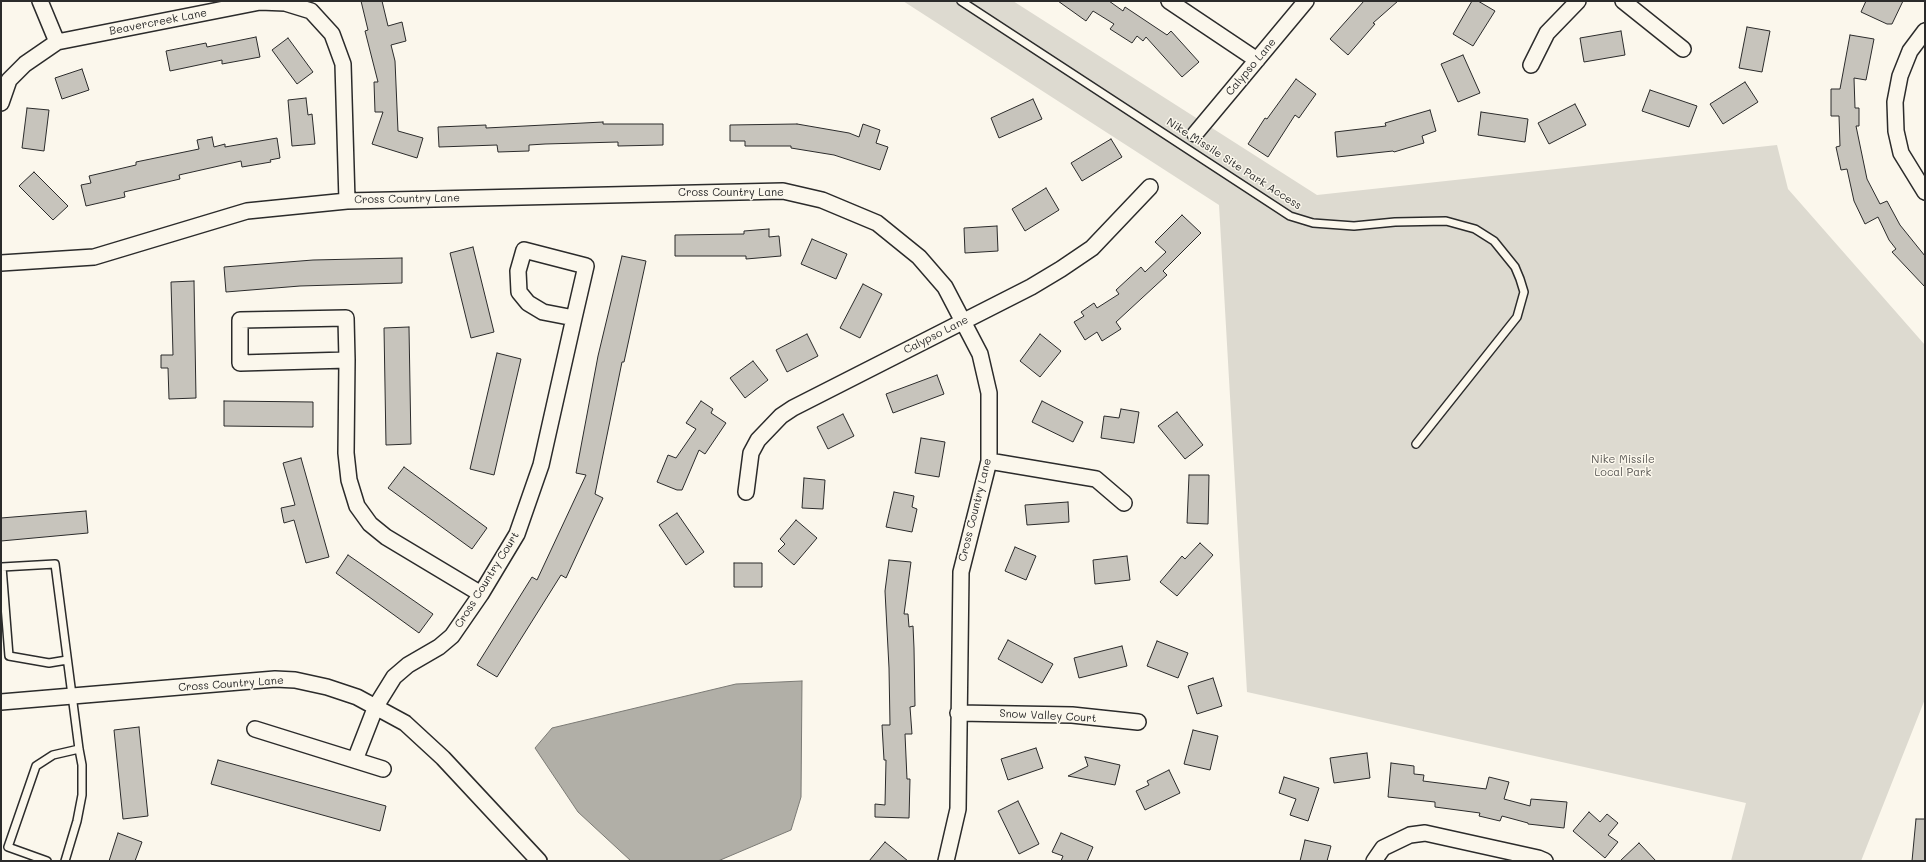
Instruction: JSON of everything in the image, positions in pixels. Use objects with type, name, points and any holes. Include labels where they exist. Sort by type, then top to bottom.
[{"type":"street","points":[[40,1],[57,42]]},
{"type":"street","points":[[1169,1],[1257,60]]},
{"type":"street","name":"Calypso Lane","points":[[1195,134],[1306,1]]},
{"type":"street","points":[[1530,65],[1547,33],[1578,1]]},
{"type":"street","points":[[1623,1],[1684,48]]},
{"type":"street","name":"Beavercreek Lane","points":[[1,103],[9,80],[25,64],[57,42],[260,2],[314,6],[332,34],[343,64],[347,201]]},
{"type":"street","points":[[1925,31],[1910,51],[1900,76],[1895,102],[1896,131],[1901,153],[1925,192]]},
{"type":"street","name":"Calypso Lane","points":[[746,492],[751,453],[758,440],[781,416],[793,408],[1031,287],[1092,248],[1150,187]]},
{"type":"street","name":"Cross Country Lane","points":[[1,263],[94,257],[248,212],[347,201],[783,191],[822,200],[877,223],[919,257],[945,287],[980,354],[989,393],[989,460],[961,572],[958,713],[958,809],[948,861]]},
{"type":"street","name":"Cross Country Court","points":[[355,760],[376,706],[394,677],[408,665],[439,647],[452,636],[481,594],[517,534],[541,465],[586,266],[524,250],[518,271],[519,292],[528,304],[543,312],[574,318]]},
{"type":"street","points":[[347,360],[240,363],[240,320],[346,318],[347,360],[346,453],[349,480],[356,506],[370,524],[386,537],[481,594]]},
{"type":"street","points":[[989,460],[1096,479],[1124,503]]},
{"type":"street","name":"Cross Country Lane","points":[[1,702],[275,679],[295,680],[327,687],[357,696],[405,723],[423,738],[539,861]]},
{"type":"street","name":"Snow Valley Court","points":[[958,713],[1072,715],[1138,722]]},
{"type":"street","points":[[255,729],[383,769]]},
{"type":"street","points":[[1374,861],[1383,848],[1410,834],[1425,833],[1538,858],[1545,861]]},
{"type":"lane","name":"Nike Missile Site Park Access","points":[[961,1],[1290,216],[1313,223],[1354,226],[1395,222],[1446,221],[1475,229],[1494,241],[1510,260],[1520,279],[1524,292],[1517,317],[1416,444]]},
{"type":"lane","points":[[65,861],[77,821],[82,795],[82,765],[78,749],[72,696],[55,564],[2,567],[9,656],[50,663],[67,660]]},
{"type":"lane","points":[[47,861],[8,847],[36,766],[53,754],[78,749]]},
{"type":"green space","name":"Nike Missile Local Park","points":[[903,1],[1013,1],[1317,195],[1777,145],[1788,189],[1925,345],[1925,699],[1861,861],[1731,861],[1746,803],[1247,692],[1219,205]]},
{"type":"shaded area","points":[[802,681],[801,797],[791,830],[718,861],[631,861],[578,812],[535,748],[552,728],[736,684]]},
{"type":"building","points":[[361,1],[382,1],[388,26],[402,22],[406,41],[391,45],[395,61],[398,131],[423,138],[417,158],[372,144],[383,112],[375,112],[374,82],[378,82],[365,31],[368,30]]},
{"type":"building","points":[[1058,1],[1109,1],[1123,11],[1125,7],[1167,35],[1171,31],[1199,62],[1182,77],[1146,37],[1143,41],[1137,36],[1132,43],[1110,29],[1114,24],[1093,11],[1086,21]]},
{"type":"building","points":[[1364,1],[1398,1],[1373,23],[1375,24],[1348,55],[1330,39]]},
{"type":"building","points":[[1472,1],[1478,1],[1495,11],[1473,46],[1453,34]]},
{"type":"building","points":[[1866,1],[1903,1],[1892,24],[1887,24],[1861,12]]},
{"type":"building","points":[[1747,27],[1770,31],[1762,72],[1739,68]]},
{"type":"building","points":[[1621,31],[1625,55],[1584,62],[1580,38]]},
{"type":"building","points":[[1850,35],[1874,39],[1866,80],[1854,78],[1855,108],[1859,108],[1859,126],[1856,126],[1867,179],[1880,204],[1887,201],[1900,225],[1925,256],[1925,287],[1892,252],[1896,249],[1889,240],[1878,217],[1865,224],[1854,201],[1847,169],[1841,170],[1836,147],[1840,146],[1839,116],[1831,116],[1831,89],[1840,89]]},
{"type":"building","points":[[256,37],[260,57],[222,64],[222,60],[170,71],[166,51],[206,43],[207,47]]},
{"type":"building","points":[[288,38],[313,72],[297,84],[272,50]]},
{"type":"building","points":[[1463,55],[1480,93],[1458,102],[1441,64]]},
{"type":"building","points":[[82,69],[89,90],[62,99],[55,78]]},
{"type":"building","points":[[1296,79],[1316,94],[1299,118],[1295,115],[1268,157],[1248,144],[1265,118],[1267,119]]},
{"type":"building","points":[[1745,82],[1758,102],[1723,124],[1710,104]]},
{"type":"building","points":[[1650,90],[1697,106],[1689,127],[1642,111]]},
{"type":"building","points":[[306,98],[308,115],[312,114],[315,144],[292,146],[288,100]]},
{"type":"building","points":[[1033,99],[1042,119],[999,138],[991,118]]},
{"type":"building","points":[[1575,104],[1586,125],[1549,144],[1538,123]]},
{"type":"building","points":[[27,108],[49,110],[44,151],[22,148]]},
{"type":"building","points":[[1430,110],[1436,131],[1422,136],[1424,143],[1394,152],[1337,157],[1335,132],[1386,126],[1385,123]]},
{"type":"building","points":[[1481,112],[1528,119],[1525,142],[1478,135]]},
{"type":"building","points":[[603,122],[603,124],[663,124],[663,145],[618,146],[618,142],[545,144],[529,145],[529,151],[498,152],[497,145],[439,147],[438,127],[486,125],[486,128]]},
{"type":"building","points":[[797,124],[849,133],[859,137],[863,124],[880,130],[876,143],[888,147],[880,170],[834,155],[791,148],[791,146],[745,146],[745,141],[730,141],[730,125]]},
{"type":"building","points":[[212,137],[214,147],[225,144],[225,147],[277,138],[280,158],[270,160],[271,162],[242,167],[241,161],[179,175],[180,179],[124,192],[125,197],[86,206],[81,185],[91,183],[89,176],[136,165],[136,162],[199,149],[197,140]]},
{"type":"building","points":[[1111,139],[1122,157],[1082,181],[1071,163]]},
{"type":"building","points":[[34,172],[68,206],[53,220],[19,186]]},
{"type":"building","points":[[1046,188],[1059,210],[1025,231],[1012,209]]},
{"type":"building","points":[[1182,215],[1201,233],[1163,271],[1167,275],[1116,322],[1121,329],[1102,341],[1097,332],[1085,340],[1074,322],[1084,316],[1081,312],[1094,303],[1097,308],[1119,294],[1116,290],[1141,267],[1145,272],[1166,252],[1155,242]]},
{"type":"building","points":[[997,226],[998,251],[965,253],[964,228]]},
{"type":"building","points":[[769,229],[769,237],[779,236],[781,256],[746,259],[746,256],[675,256],[675,235],[744,234],[744,231]]},
{"type":"building","points":[[812,239],[847,254],[836,279],[801,264]]},
{"type":"building","points":[[473,247],[494,332],[471,338],[450,253]]},
{"type":"building","points":[[622,256],[646,261],[624,362],[622,362],[595,494],[603,498],[566,578],[561,575],[497,677],[477,665],[532,577],[537,580],[586,475],[576,473],[598,356]]},
{"type":"building","points":[[402,258],[402,283],[300,286],[226,292],[224,267],[313,260]]},
{"type":"building","points":[[194,281],[196,398],[169,399],[168,368],[161,368],[161,355],[173,355],[171,282]]},
{"type":"building","points":[[863,284],[882,294],[860,338],[840,328]]},
{"type":"building","points":[[409,327],[411,444],[386,445],[384,328]]},
{"type":"building","points":[[807,334],[818,356],[787,372],[776,350]]},
{"type":"building","points":[[1040,334],[1061,351],[1040,377],[1020,361]]},
{"type":"building","points":[[497,353],[521,359],[494,475],[470,469]]},
{"type":"building","points":[[753,361],[768,380],[745,398],[730,378]]},
{"type":"building","points":[[937,375],[944,394],[893,413],[886,394]]},
{"type":"building","points":[[224,401],[313,402],[313,427],[224,426]]},
{"type":"building","points":[[701,401],[713,409],[711,413],[726,423],[705,454],[699,450],[682,490],[677,490],[657,482],[668,455],[676,458],[696,429],[686,423]]},
{"type":"building","points":[[1042,401],[1083,422],[1073,442],[1032,422]]},
{"type":"building","points":[[1121,409],[1139,412],[1134,443],[1101,438],[1104,416],[1119,418]]},
{"type":"building","points":[[1177,412],[1203,445],[1185,459],[1158,426]]},
{"type":"building","points":[[843,414],[854,436],[828,449],[817,427]]},
{"type":"building","points":[[921,438],[945,442],[939,477],[915,473]]},
{"type":"building","points":[[301,458],[329,557],[306,563],[294,520],[284,523],[281,508],[295,505],[283,463]]},
{"type":"building","points":[[404,467],[487,528],[472,549],[388,488]]},
{"type":"building","points":[[1189,475],[1209,475],[1208,524],[1187,523]]},
{"type":"building","points":[[804,478],[825,480],[823,509],[802,508]]},
{"type":"building","points":[[894,492],[914,496],[912,507],[917,509],[912,532],[886,527]]},
{"type":"building","points":[[1068,502],[1069,522],[1027,525],[1025,505]]},
{"type":"building","points":[[86,511],[88,533],[1,541],[1,518]]},
{"type":"building","points":[[677,513],[704,552],[686,565],[659,525]]},
{"type":"building","points":[[796,520],[817,538],[794,565],[778,551],[785,544],[780,539]]},
{"type":"building","points":[[1200,543],[1213,555],[1177,596],[1160,582],[1182,556],[1185,559]]},
{"type":"building","points":[[1015,547],[1036,556],[1026,580],[1005,571]]},
{"type":"building","points":[[348,555],[433,614],[419,633],[336,573]]},
{"type":"building","points":[[1127,556],[1130,580],[1095,584],[1093,560]]},
{"type":"building","points":[[889,560],[911,562],[904,614],[908,614],[909,627],[913,626],[914,648],[915,706],[910,707],[912,734],[905,734],[907,779],[910,779],[909,818],[875,817],[875,804],[885,805],[886,760],[884,760],[882,725],[890,725],[885,591]]},
{"type":"building","points":[[734,563],[762,563],[762,587],[734,587]]},
{"type":"building","points":[[1008,640],[1053,664],[1042,683],[998,659]]},
{"type":"building","points":[[1157,641],[1188,653],[1178,678],[1147,666]]},
{"type":"building","points":[[1122,646],[1127,666],[1079,678],[1074,658]]},
{"type":"building","points":[[1213,678],[1222,706],[1197,714],[1188,686]]},
{"type":"building","points":[[139,727],[148,816],[123,819],[114,730]]},
{"type":"building","points":[[1193,730],[1218,736],[1210,770],[1184,764]]},
{"type":"building","points":[[1036,748],[1043,768],[1008,780],[1001,759]]},
{"type":"building","points":[[1367,753],[1370,778],[1334,783],[1330,758]]},
{"type":"building","points":[[1085,757],[1120,765],[1115,785],[1068,776],[1088,766]]},
{"type":"building","points":[[218,760],[386,806],[380,831],[211,784]]},
{"type":"building","points":[[1391,763],[1414,766],[1414,774],[1424,775],[1423,781],[1486,789],[1489,777],[1509,782],[1504,799],[1530,806],[1531,799],[1567,802],[1564,828],[1528,824],[1502,816],[1500,821],[1479,816],[1480,813],[1435,807],[1435,802],[1388,797]]},
{"type":"building","points":[[1169,770],[1180,793],[1145,810],[1136,791],[1149,785],[1147,781]]},
{"type":"building","points":[[1284,777],[1319,788],[1308,821],[1290,815],[1296,799],[1279,793]]},
{"type":"building","points":[[1018,801],[1039,844],[1019,854],[998,811]]},
{"type":"building","points":[[1589,812],[1600,822],[1607,814],[1618,823],[1608,835],[1618,842],[1605,858],[1573,831]]},
{"type":"building","points":[[1916,819],[1925,819],[1925,861],[1912,861]]},
{"type":"building","points":[[118,833],[142,842],[135,861],[109,861]]},
{"type":"building","points":[[1061,833],[1093,847],[1087,861],[1061,861],[1063,856],[1052,852]]},
{"type":"building","points":[[1305,840],[1331,846],[1327,861],[1300,861]]},
{"type":"building","points":[[885,842],[908,861],[869,861]]},
{"type":"building","points":[[1639,843],[1656,861],[1620,861]]}]
